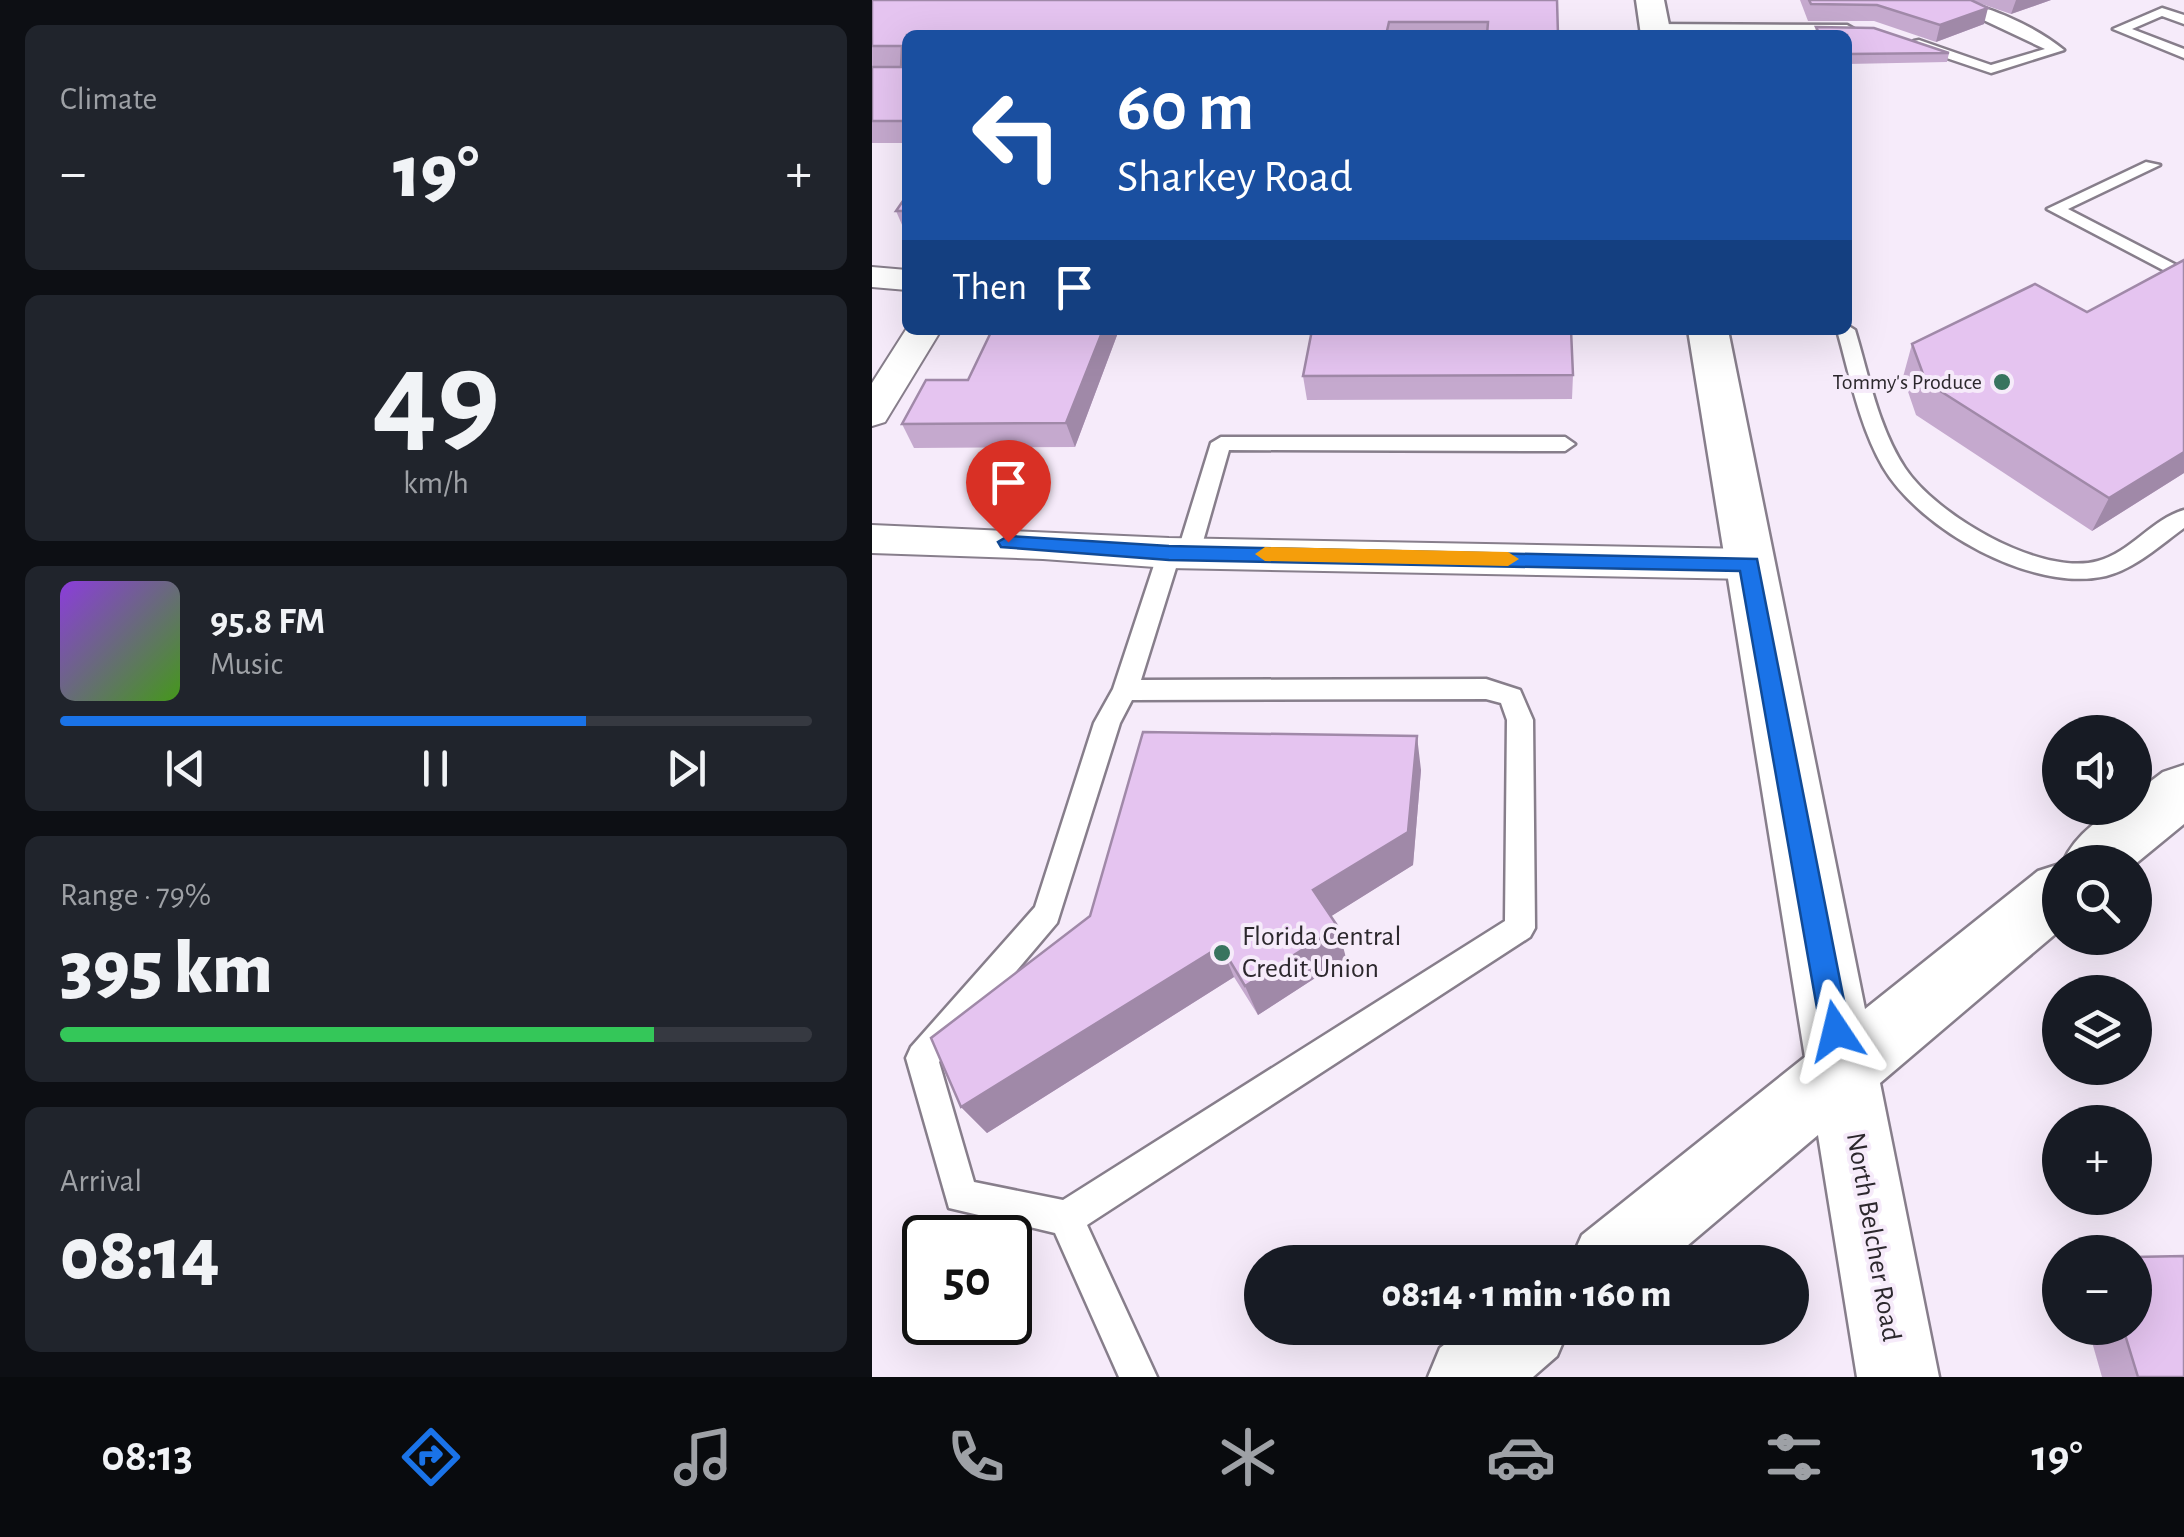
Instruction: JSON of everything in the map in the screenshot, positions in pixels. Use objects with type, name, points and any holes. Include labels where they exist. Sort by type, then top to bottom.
[{"type":"main road","name":"North Belcher Road","points":[[1709,335],[1898,1377]]},
{"type":"main road","points":[[2115,845],[2184,788]]},
{"type":"main road","points":[[1630,1245],[2042,906]]},
{"type":"main road","points":[[1469,1377],[1508,1345]]},
{"type":"street","points":[[872,277],[902,280]]},
{"type":"street","points":[[872,414],[920,335]]},
{"type":"street","points":[[872,539],[1179,553],[1750,564]]},
{"type":"lane","points":[[1904,39],[1991,68],[2057,50],[2017,28],[1948,0]]},
{"type":"lane","points":[[2184,20],[2162,12],[2120,30],[2184,54]]},
{"type":"lane","points":[[1654,21],[1854,29]]},
{"type":"lane","points":[[2152,164],[2056,209],[2184,276]]},
{"type":"lane","points":[[1847,335],[1876,432],[1896,472],[1936,510],[2002,556],[2045,570],[2091,570],[2124,560],[2184,517]]},
{"type":"lane","points":[[1125,690],[1486,688],[1511,697],[1520,720],[1520,928],[1066,1218],[961,1196],[922,1058],[1048,914],[1107,723],[1125,690],[1222,444],[1565,444]]},
{"type":"lane","points":[[1066,1218],[1138,1377]]},
{"type":"building","points":[[872,0],[1557,0],[1558,30],[1487,30],[1488,22],[1389,22],[1387,30],[902,30],[902,46],[872,46]]},
{"type":"building","points":[[1809,0],[1971,0],[1988,8],[1940,25],[1877,5],[1811,4]]},
{"type":"building","points":[[1816,27],[1874,28],[1949,53],[1852,54],[1852,30]]},
{"type":"building","points":[[902,46],[902,121],[872,121],[872,67],[901,67]]},
{"type":"building","points":[[2184,260],[2184,452],[2109,498],[1926,382],[1912,344],[2035,284],[2087,312]]},
{"type":"building","points":[[990,335],[1101,335],[1066,423],[902,424],[926,380],[968,380]]},
{"type":"building","points":[[1311,335],[1571,335],[1573,375],[1303,376]]},
{"type":"building","name":"Florida Central Credit Union","points":[[1143,732],[1417,736],[1408,832],[1313,890],[1338,927],[1245,986],[1221,946],[961,1107],[931,1038],[1090,916]]},
{"type":"building","points":[[2184,1256],[2184,1377],[2138,1377],[2128,1345],[2152,1345],[2152,1257]]},
{"type":"slow traffic","points":[[1265,554],[1508,559]]},
{"type":"place","name":"Tommy's Produce","points":[[2002,382]]},
{"type":"place","name":"Florida Central Credit Union","points":[[1222,953]]},
{"type":"route","points":[[1008,542],[1169,553],[1750,564],[1836,1031]]}]
